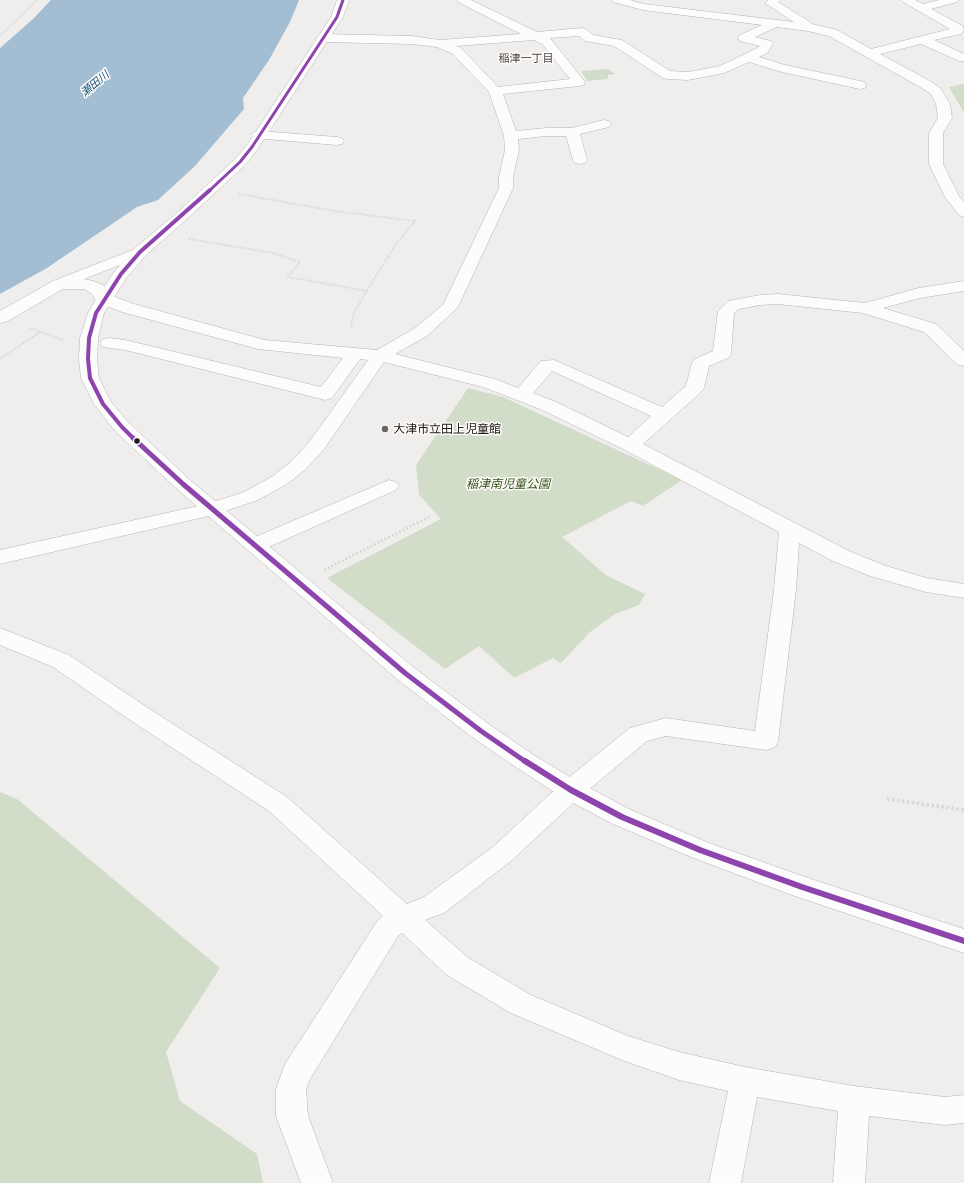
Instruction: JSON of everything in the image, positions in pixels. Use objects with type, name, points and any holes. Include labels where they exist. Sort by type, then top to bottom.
[{"type":"street","points":[[343,0],[337,17],[240,162],[212,189],[140,252],[121,274],[96,313],[89,338],[99,343],[125,345],[325,394],[356,353]]},
{"type":"street","points":[[462,0],[546,41],[578,82],[495,91]]},
{"type":"street","points":[[617,0],[644,6],[773,24],[808,27],[833,33],[925,84],[936,92],[943,104],[944,118],[936,132],[936,164],[952,197],[964,212]]},
{"type":"street","points":[[774,0],[771,3],[808,27]]},
{"type":"street","points":[[869,53],[957,31],[959,29],[907,0]]},
{"type":"street","points":[[921,8],[953,0]]},
{"type":"street","points":[[323,38],[412,40],[440,44],[582,32],[589,38],[618,43],[667,75],[688,76],[724,69],[763,50],[768,44],[744,38],[773,24]]},
{"type":"street","points":[[923,40],[963,58]]},
{"type":"street","points":[[0,557],[213,509],[251,496],[280,480],[299,465],[317,445],[380,356],[421,332],[450,307],[506,188],[506,177],[512,150],[511,136],[495,91],[457,51],[440,44]]},
{"type":"street","points":[[747,57],[812,79],[860,85]]},
{"type":"street","points":[[511,136],[546,132],[572,132],[604,124]]},
{"type":"street","points":[[572,132],[580,160]]},
{"type":"street","points":[[259,135],[337,141]]},
{"type":"street","points":[[1,318],[59,284],[140,252]]},
{"type":"street","points":[[59,284],[87,284],[97,289],[104,299],[128,308],[264,345],[380,356],[489,382],[517,393],[630,445],[841,556],[878,571],[926,585],[964,591]]},
{"type":"street","points":[[865,308],[919,293],[964,286]]},
{"type":"street","points":[[630,445],[695,388],[701,363],[722,354],[726,311],[734,305],[760,300],[778,299],[865,308],[930,328],[964,361]]},
{"type":"street","points":[[99,343],[90,378],[103,404],[122,427],[183,484],[405,673],[517,756],[571,790],[622,817],[700,850],[802,887],[964,941]]},
{"type":"street","points":[[517,393],[541,354]]},
{"type":"street","points":[[517,393],[547,365],[554,365],[664,415]]},
{"type":"street","points":[[255,545],[389,486]]},
{"type":"street","points":[[316,1183],[292,1116],[292,1089],[296,1074],[388,928],[404,917],[434,905],[502,854],[571,790],[639,734],[666,727],[766,741],[785,590],[790,529]]},
{"type":"street","points":[[0,636],[61,661],[139,714],[278,804],[457,966],[521,1004],[622,1047],[679,1066],[745,1081],[854,1100],[945,1111],[964,1109]]},
{"type":"street","points":[[725,1183],[745,1081]]},
{"type":"street","points":[[849,1183],[854,1100]]},
{"type":"path","points":[[0,36],[37,0]]},
{"type":"path","points":[[212,189],[335,211],[415,221],[394,247],[354,312],[351,325],[356,353]]},
{"type":"path","points":[[160,235],[273,253],[300,262],[288,277],[367,291]]},
{"type":"path","points":[[1,318],[74,343],[99,343]]},
{"type":"path","points":[[0,359],[40,332]]},
{"type":"path","points":[[299,582],[429,517]]},
{"type":"path","points":[[887,798],[964,810]]},
{"type":"green space","points":[[608,69],[616,74],[608,75],[608,79],[587,81],[581,71]]},
{"type":"green space","points":[[964,84],[964,111],[963,111],[949,87]]},
{"type":"green space","name":"稲津南児童公園","points":[[468,388],[503,397],[682,480],[643,506],[631,501],[562,537],[606,575],[645,594],[639,605],[615,614],[590,632],[561,663],[553,658],[514,678],[479,646],[445,669],[327,578],[441,519],[419,495],[416,465]]},
{"type":"green space","points":[[0,792],[17,799],[220,968],[166,1052],[180,1101],[257,1154],[263,1183],[0,1183]]},
{"type":"water","name":"瀬田川","points":[[51,0],[299,0],[290,22],[269,60],[243,98],[244,109],[195,166],[158,200],[137,207],[47,268],[0,294],[0,48],[33,19]]},
{"type":"transit line","points":[[343,0],[337,17],[252,147],[240,162],[183,215],[140,252],[121,274],[104,299],[96,313],[89,338],[88,359],[90,378],[103,404],[122,427],[183,484],[405,673],[481,731],[523,760],[571,790],[622,817],[700,850],[802,887],[964,941]]},
{"type":"place","name":"大津市立田上児童館","points":[[385,429]]},
{"type":"district","name":"稲津一丁目","points":[[526,59]]}]
